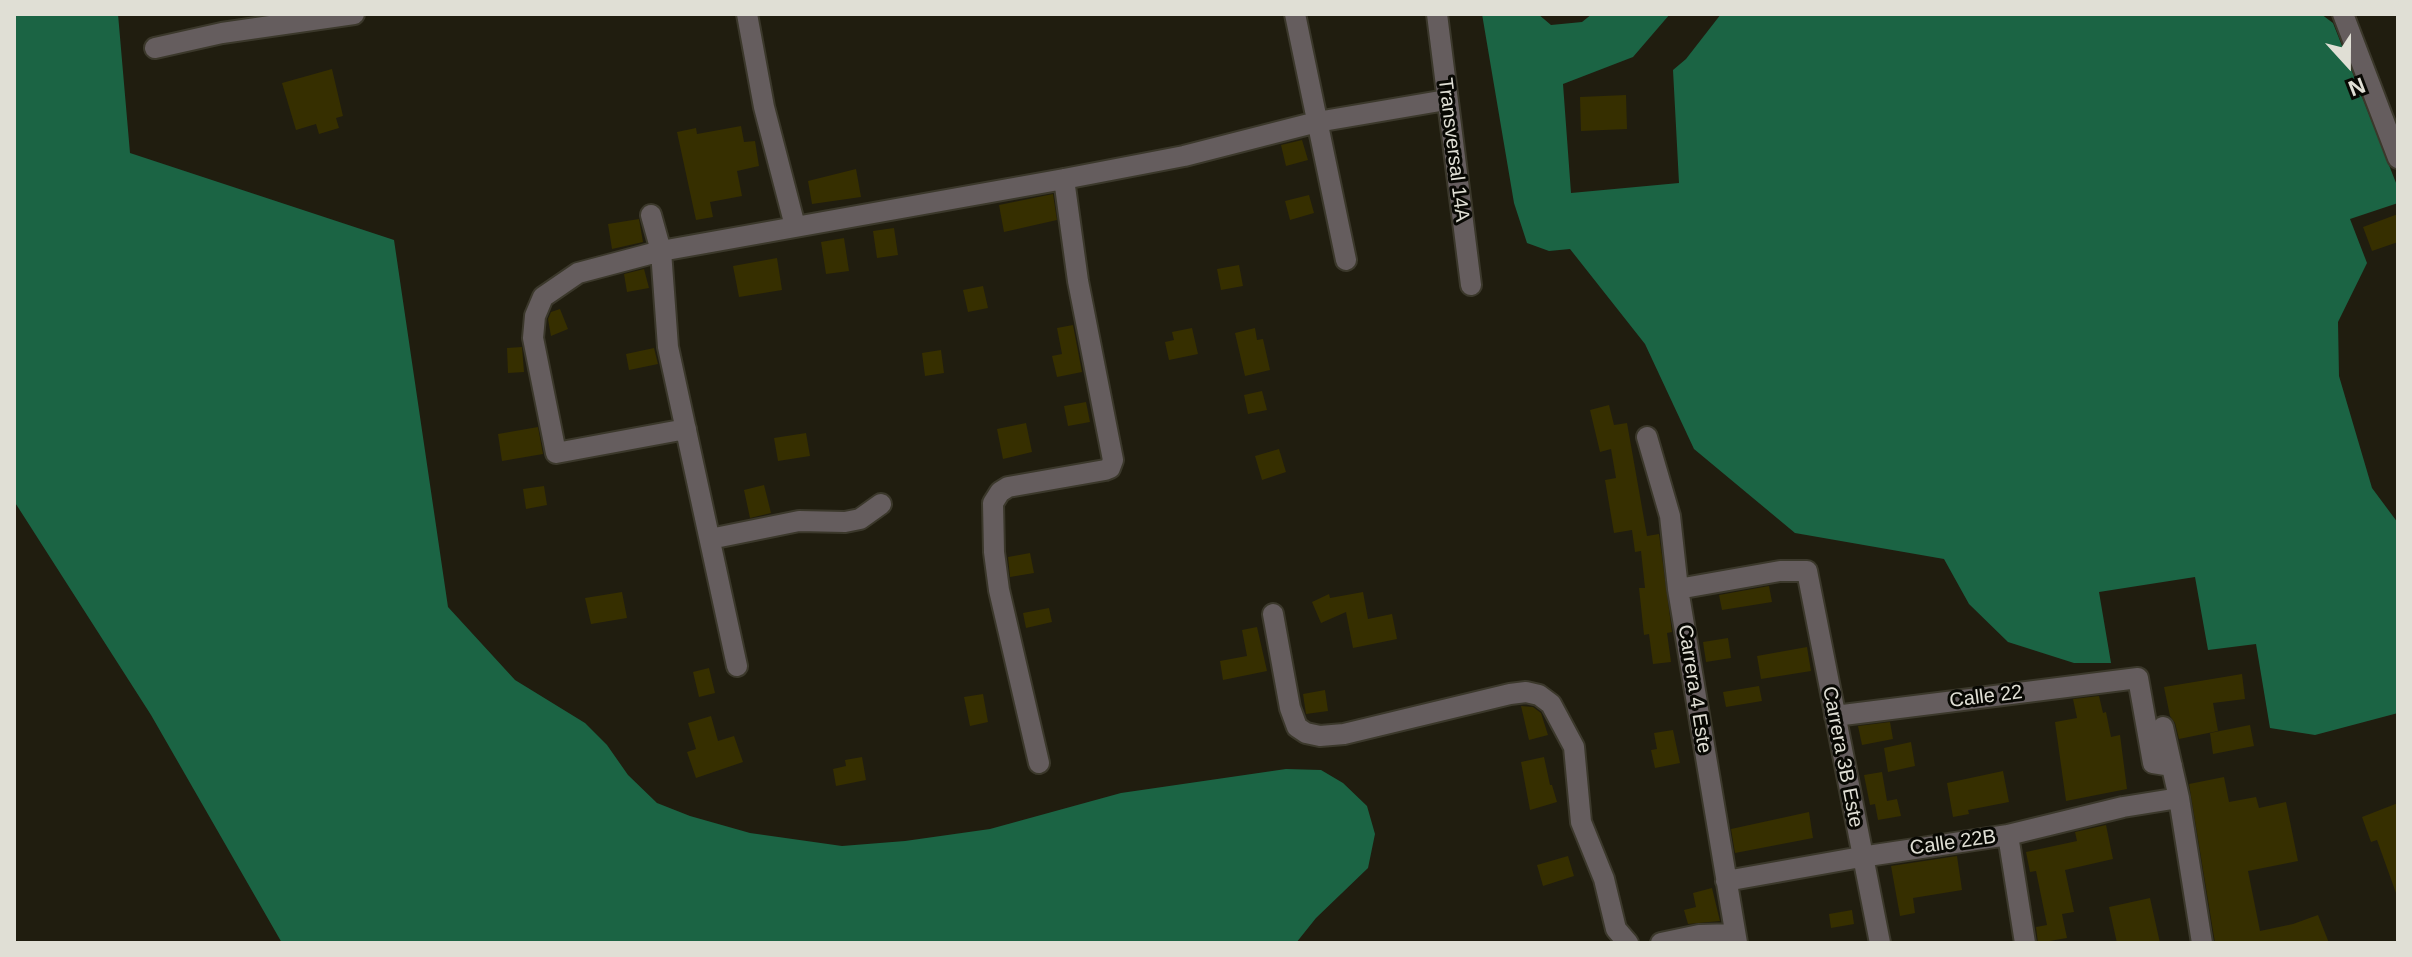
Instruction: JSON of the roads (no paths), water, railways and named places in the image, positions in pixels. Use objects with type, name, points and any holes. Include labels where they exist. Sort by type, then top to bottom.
[{"type":"street","points":[[155,48],[220,24],[350,14]]},
{"type":"street","points":[[747,14],[764,107],[795,226]]},
{"type":"street","points":[[1295,14],[1346,260]]},
{"type":"street","name":"Transversal 14A","points":[[1437,14],[1471,285]]},
{"type":"street","points":[[2343,14],[2390,119],[2398,158]]},
{"type":"street","points":[[686,429],[556,453],[533,338],[535,316],[543,297],[578,273],[661,251],[1184,156],[1317,122],[1446,100]]},
{"type":"street","points":[[1039,763],[999,590],[993,503],[1000,492],[1008,487],[1105,470],[1110,468],[1113,460],[1078,281],[1064,179]]},
{"type":"street","points":[[651,215],[661,251],[668,347],[737,666]]},
{"type":"street","name":"Carrera 4 Este","points":[[1647,437],[1670,516],[1678,589],[1736,939]]},
{"type":"street","points":[[710,539],[799,521],[845,522],[860,519],[881,504]]},
{"type":"street","name":"Carrera 3B Este","points":[[1678,589],[1780,571],[1807,571],[1880,943]]},
{"type":"street","points":[[1273,614],[1290,708],[1297,727],[1306,733],[1320,736],[1344,734],[1526,692],[1539,695],[1551,704],[1574,747],[1581,822],[1604,879],[1616,929],[1628,943]]},
{"type":"street","name":"Calle 22","points":[[1835,716],[2138,678],[2153,763],[2172,766]]},
{"type":"street","points":[[2163,727],[2172,766],[2161,801],[2202,943]]},
{"type":"street","name":"Calle 22B","points":[[1726,881],[2008,835],[2161,801]]},
{"type":"street","points":[[2008,835],[2025,943]]},
{"type":"street","points":[[1661,943],[1699,935],[1736,939]]}]
